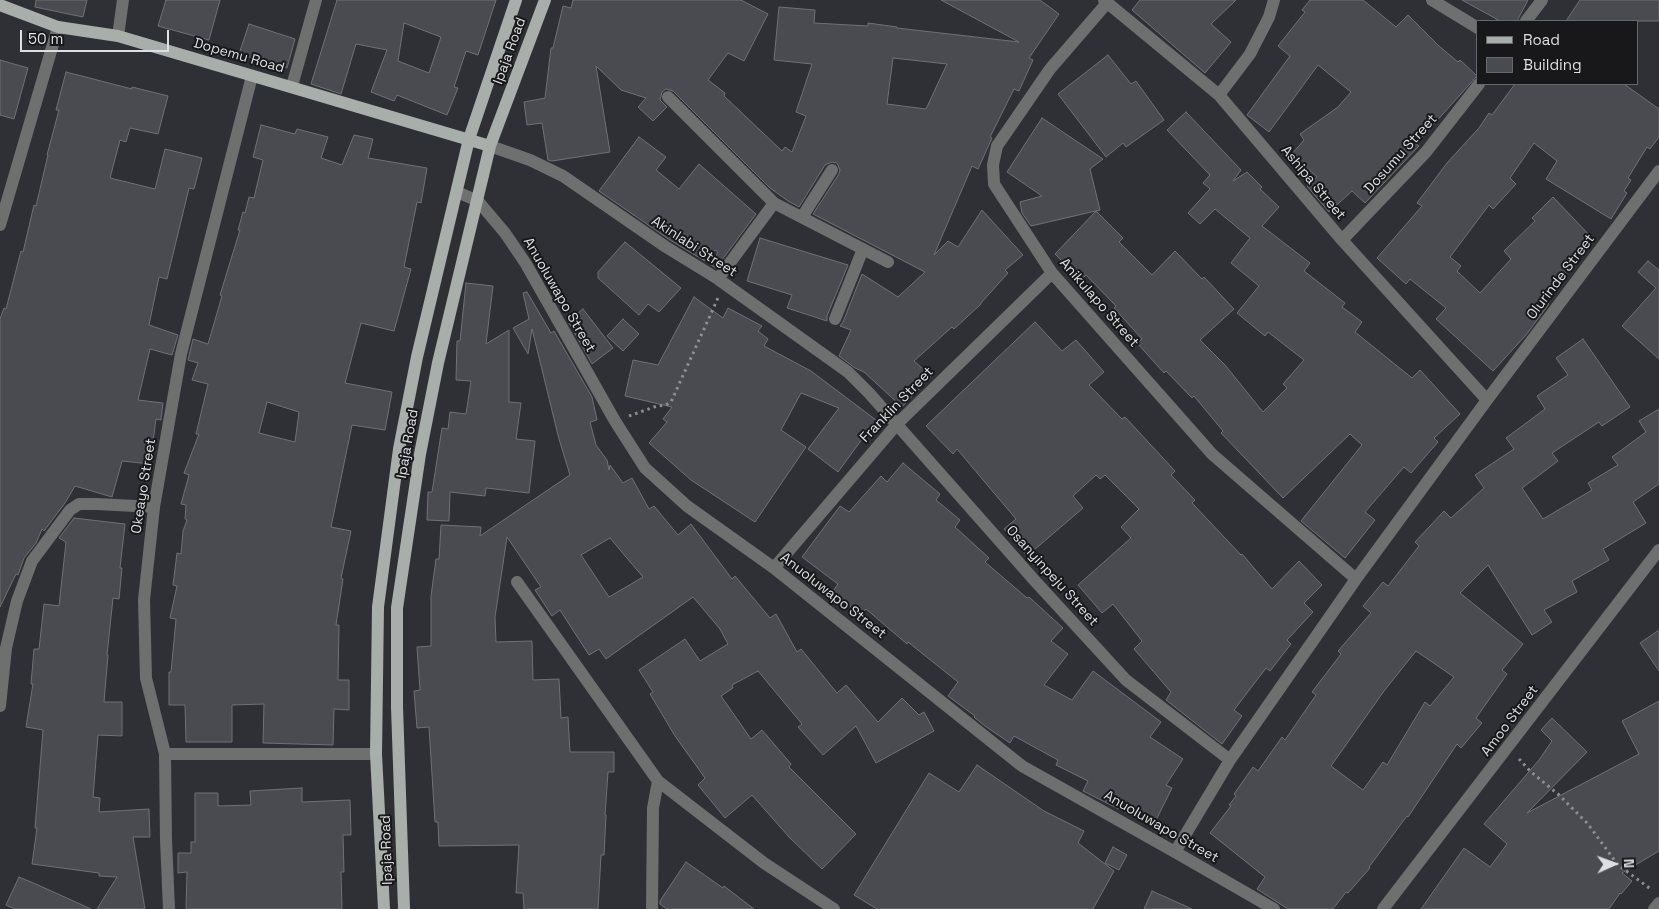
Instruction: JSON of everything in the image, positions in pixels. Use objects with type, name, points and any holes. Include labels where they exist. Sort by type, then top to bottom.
[{"type":"main road","name":"Ipaja Road","points":[[384,909],[376,754],[378,607],[399,449],[417,357],[469,139],[516,0]]},
{"type":"main road","name":"Ipaja Road","points":[[404,909],[397,707],[397,608],[420,454],[438,363],[490,146],[545,0]]},
{"type":"main road","name":"Dopemu Road","points":[[0,5],[58,27],[118,36],[490,146]]},
{"type":"street","points":[[118,36],[123,0]]},
{"type":"street","points":[[292,86],[316,0]]},
{"type":"street","points":[[1219,95],[1250,54],[1269,18],[1274,0]]},
{"type":"street","points":[[1432,0],[1476,27]]},
{"type":"street","points":[[1527,20],[1542,0]]},
{"type":"street","name":"Ashipa Street","points":[[1105,2],[1219,95],[1342,240],[1487,400]]},
{"type":"street","name":"Anikulapo Street","points":[[1105,2],[1050,69],[997,146],[993,165],[994,184],[1052,273],[1212,454],[1356,579]]},
{"type":"street","points":[[0,225],[58,27]]},
{"type":"street","name":"Okeayo Street","points":[[169,909],[165,754],[146,678],[144,600],[154,508],[181,354],[252,76]]},
{"type":"street","name":"Dosumu Street","points":[[1342,240],[1426,152],[1478,85]]},
{"type":"street","points":[[668,97],[774,203],[888,262]]},
{"type":"street","name":"Akinlabi Street","points":[[490,146],[530,160],[562,176],[721,282],[848,372],[869,393]]},
{"type":"street","points":[[802,217],[832,170]]},
{"type":"street","name":"Olurinde Street","points":[[1175,852],[1230,760],[1356,579],[1487,400],[1659,171]]},
{"type":"street","points":[[457,192],[478,201]]},
{"type":"street","name":"Anuoluwapo Street","points":[[478,201],[505,233],[526,264],[615,422],[645,468],[687,506],[774,568],[1022,766],[1274,909]]},
{"type":"street","points":[[721,282],[774,203]]},
{"type":"street","points":[[835,319],[863,249]]},
{"type":"street","name":"Franklin Street","points":[[774,568],[897,424],[1052,273]]},
{"type":"street","name":"Osanyinpeju Street","points":[[869,393],[1035,581],[1126,680],[1230,760]]},
{"type":"street","points":[[0,706],[6,648],[16,601],[32,561],[70,510],[79,504],[154,508]]},
{"type":"street","name":"Amoo Street","points":[[1383,909],[1659,550]]},
{"type":"street","points":[[517,582],[658,781],[764,863],[834,909]]},
{"type":"street","points":[[165,754],[376,754]]},
{"type":"street","points":[[652,909],[653,808],[658,781]]},
{"type":"street","points":[[1654,909],[1659,903]]},
{"type":"path","points":[[615,422],[657,406],[666,406],[671,402],[721,282]]},
{"type":"path","points":[[1508,747],[1530,771],[1560,795],[1588,824],[1618,866],[1659,895]]},
{"type":"building","points":[[36,0],[87,0],[83,17],[35,7]]},
{"type":"building","points":[[166,0],[220,0],[209,40],[158,26]]},
{"type":"building","points":[[337,0],[496,0],[478,55],[466,51],[454,87],[458,88],[447,115],[397,95],[394,101],[371,92],[387,50],[356,44],[341,94],[311,84]],"holes":[[[404,23],[441,37],[429,73],[398,61]]]},
{"type":"building","points":[[573,0],[741,0],[768,14],[744,61],[728,53],[708,80],[725,93],[724,96],[782,151],[785,147],[792,152],[806,116],[796,112],[812,64],[774,60],[779,7],[815,10],[814,23],[868,26],[868,23],[1019,42],[941,0],[1040,0],[1059,14],[1029,58],[1033,60],[1019,91],[1014,89],[990,137],[992,138],[978,169],[972,166],[934,255],[948,241],[958,247],[982,210],[1023,255],[1005,270],[1008,273],[981,304],[954,329],[952,327],[914,361],[931,376],[902,407],[864,372],[839,356],[851,330],[840,326],[862,274],[898,297],[925,272],[813,214],[839,174],[840,170],[837,163],[832,162],[825,165],[799,207],[770,188],[673,91],[666,89],[662,92],[660,100],[667,107],[653,121],[638,107],[646,98],[621,90],[596,66],[610,152],[552,161],[548,160],[542,123],[527,125],[524,102],[545,98],[551,48],[553,48],[563,6],[571,8]],"holes":[[[893,58],[947,64],[926,109],[887,104]]]},
{"type":"building","points":[[1140,0],[1236,0],[1211,24],[1231,42],[1205,73],[1132,10]]},
{"type":"building","points":[[1310,0],[1363,0],[1396,27],[1408,15],[1439,46],[1458,62],[1460,60],[1476,75],[1416,144],[1419,146],[1365,203],[1352,191],[1329,212],[1307,186],[1317,177],[1292,154],[1304,140],[1300,134],[1338,107],[1351,92],[1318,65],[1269,132],[1247,115],[1290,56],[1278,46],[1305,12],[1302,10]]},
{"type":"building","points":[[1462,0],[1528,0],[1518,20],[1498,20]]},
{"type":"building","points":[[1580,0],[1659,0],[1659,21],[1567,20]]},
{"type":"building","points":[[249,24],[295,39],[287,68],[239,54]]},
{"type":"building","points":[[1108,55],[1131,84],[1136,81],[1164,120],[1126,147],[1123,143],[1106,157],[1058,94]]},
{"type":"building","points":[[0,60],[28,68],[14,119],[0,115]]},
{"type":"building","points":[[66,72],[168,96],[158,134],[130,128],[126,142],[120,140],[110,178],[155,189],[165,149],[202,158],[194,189],[189,188],[167,279],[159,277],[149,325],[178,335],[172,355],[150,349],[138,400],[163,403],[161,420],[156,419],[150,464],[122,461],[112,497],[75,486],[44,531],[42,529],[36,543],[24,558],[18,575],[16,574],[0,607],[0,319],[4,308],[6,309],[21,251],[23,252],[34,205],[36,206]]},
{"type":"building","points":[[1514,85],[1625,85],[1659,109],[1659,137],[1650,149],[1647,147],[1628,178],[1631,180],[1624,191],[1627,193],[1611,219],[1546,179],[1557,161],[1534,143],[1510,178],[1516,184],[1493,209],[1489,205],[1450,257],[1461,266],[1457,271],[1480,293],[1511,259],[1504,251],[1535,221],[1532,218],[1553,197],[1594,240],[1564,269],[1567,271],[1541,296],[1549,304],[1526,335],[1493,371],[1436,319],[1446,308],[1410,279],[1406,284],[1377,258],[1422,206],[1417,203],[1447,163],[1479,128],[1489,113],[1492,115]]},
{"type":"building","points":[[1186,112],[1241,170],[1233,181],[1247,172],[1262,187],[1260,189],[1279,207],[1262,226],[1310,263],[1304,271],[1345,303],[1342,307],[1362,322],[1355,332],[1412,378],[1420,370],[1460,414],[1434,438],[1438,442],[1411,473],[1404,467],[1365,512],[1375,520],[1345,558],[1301,521],[1362,445],[1350,434],[1283,498],[1221,433],[1223,431],[1194,396],[1192,398],[1166,371],[1164,373],[1137,343],[1142,339],[1114,308],[1116,306],[1086,275],[1081,280],[1055,254],[1096,211],[1123,238],[1119,242],[1152,275],[1175,251],[1202,279],[1204,277],[1234,309],[1200,340],[1225,365],[1263,412],[1287,388],[1283,384],[1304,360],[1268,332],[1265,336],[1237,313],[1259,286],[1231,263],[1250,238],[1215,209],[1200,224],[1188,213],[1210,189],[1203,183],[1210,175],[1167,130]]},
{"type":"building","points":[[1042,118],[1103,159],[1090,169],[1100,210],[1031,226],[1022,213],[1020,202],[1042,196],[1007,172]]},
{"type":"building","points":[[261,125],[295,134],[297,129],[328,137],[321,158],[342,165],[354,135],[373,139],[368,158],[427,168],[421,203],[417,202],[404,267],[411,269],[394,331],[361,323],[345,383],[392,392],[385,430],[352,425],[331,527],[351,531],[341,578],[343,579],[336,625],[339,625],[338,680],[349,680],[349,710],[334,709],[333,745],[263,743],[264,704],[232,705],[232,742],[186,742],[185,705],[169,705],[169,672],[171,672],[176,619],[170,618],[177,586],[173,585],[177,553],[181,554],[183,531],[187,520],[185,519],[186,505],[181,504],[189,475],[184,473],[199,434],[196,434],[208,384],[192,380],[198,363],[188,360],[193,339],[208,344],[222,296],[220,295],[240,230],[238,230],[243,212],[245,213],[249,197],[254,198],[263,160],[253,157]],"holes":[[[267,402],[299,412],[295,442],[259,433]]]},
{"type":"building","points":[[639,137],[666,157],[656,170],[679,189],[699,164],[756,214],[716,268],[711,265],[718,252],[715,250],[705,261],[670,240],[599,191]]},
{"type":"building","points":[[760,238],[848,265],[827,316],[827,321],[787,308],[792,295],[747,281]]},
{"type":"building","points":[[625,242],[681,288],[659,312],[648,304],[639,315],[598,278],[598,272]]},
{"type":"building","points":[[1648,261],[1659,270],[1659,359],[1622,326],[1656,288],[1638,272]]},
{"type":"building","points":[[466,283],[493,286],[486,344],[509,330],[509,402],[521,403],[516,439],[535,441],[529,493],[486,488],[485,496],[450,492],[449,521],[427,520],[428,492],[432,492],[442,428],[448,429],[450,412],[466,414],[471,381],[456,380],[457,341],[460,341]]},
{"type":"building","points":[[527,292],[551,333],[554,331],[592,397],[597,420],[590,422],[596,445],[607,460],[609,470],[610,465],[623,483],[632,478],[649,509],[654,506],[678,535],[691,524],[732,579],[735,576],[770,618],[776,614],[797,652],[801,649],[837,693],[846,685],[878,722],[902,698],[919,715],[924,712],[934,731],[876,763],[856,726],[823,755],[798,727],[802,724],[758,671],[732,685],[733,688],[721,696],[751,739],[762,730],[791,764],[789,767],[856,834],[822,869],[789,837],[752,795],[725,818],[698,785],[705,778],[675,736],[650,694],[653,692],[639,670],[685,639],[700,661],[728,644],[720,629],[693,597],[606,659],[599,649],[589,655],[560,610],[552,616],[535,590],[541,587],[507,537],[495,617],[496,642],[532,641],[533,680],[559,679],[561,718],[568,717],[570,752],[614,752],[614,772],[608,772],[604,855],[601,855],[598,909],[524,909],[523,893],[516,893],[519,845],[439,846],[438,822],[435,822],[429,727],[417,728],[414,691],[420,690],[417,647],[431,646],[431,596],[436,559],[439,559],[441,525],[481,527],[480,536],[570,475],[559,439],[532,329],[528,354],[513,328],[529,319],[523,293]],"holes":[[[610,538],[643,577],[609,597],[581,555]]]},
{"type":"building","points":[[694,297],[723,318],[728,308],[762,326],[758,331],[768,339],[764,346],[811,371],[876,420],[838,472],[808,449],[839,408],[801,393],[781,430],[806,447],[755,522],[691,480],[649,443],[667,422],[663,419],[672,407],[625,396],[633,360],[658,365]]},
{"type":"building","points":[[583,309],[613,348],[592,364],[568,321]]},
{"type":"building","points":[[623,319],[639,334],[623,351],[607,336]]},
{"type":"building","points":[[1035,322],[1062,351],[1076,340],[1104,372],[1089,385],[1122,419],[1125,417],[1175,471],[1171,475],[1195,500],[1192,503],[1242,554],[1272,589],[1299,561],[1322,585],[1304,603],[1313,612],[1287,640],[1291,644],[1270,671],[1266,668],[1234,710],[1242,716],[1222,744],[1166,700],[1171,692],[1134,649],[1142,641],[1113,604],[1102,613],[1078,585],[1131,538],[1121,527],[1139,509],[1105,475],[1100,479],[1096,475],[1073,496],[1083,508],[1027,556],[1004,529],[1016,519],[957,449],[953,454],[926,426]]},
{"type":"building","points":[[1583,339],[1630,407],[1602,426],[1599,422],[1552,453],[1558,461],[1522,488],[1543,519],[1592,490],[1588,483],[1618,465],[1612,457],[1646,432],[1639,421],[1659,409],[1659,484],[1633,502],[1646,523],[1603,549],[1609,560],[1572,581],[1577,592],[1544,610],[1552,622],[1532,635],[1488,565],[1460,593],[1523,644],[1502,670],[1507,674],[1476,718],[1482,723],[1461,748],[1457,744],[1408,817],[1370,868],[1348,893],[1346,892],[1333,909],[1288,909],[1257,889],[1265,877],[1210,833],[1231,806],[1229,805],[1236,796],[1234,794],[1253,767],[1258,771],[1282,737],[1285,740],[1316,695],[1312,692],[1341,654],[1338,651],[1371,613],[1363,606],[1383,582],[1388,586],[1419,546],[1415,542],[1444,511],[1451,518],[1484,488],[1475,475],[1514,449],[1506,438],[1545,409],[1537,396],[1568,375],[1556,358]],"holes":[[[1416,651],[1454,677],[1430,706],[1425,702],[1387,765],[1383,762],[1363,790],[1331,766],[1384,691]]]},
{"type":"building","points":[[903,463],[940,494],[936,500],[960,520],[955,527],[989,558],[985,562],[1027,598],[1029,597],[1063,628],[1051,641],[1068,654],[1044,685],[1072,700],[1093,671],[1161,722],[1150,737],[1183,759],[1166,785],[1172,788],[1153,826],[1083,791],[1088,781],[1056,765],[1058,760],[1014,736],[1010,743],[985,726],[948,696],[958,682],[908,642],[907,644],[866,609],[860,615],[833,591],[838,584],[802,557],[840,506],[849,512],[881,476],[887,482]]},
{"type":"building","points":[[74,518],[125,524],[119,599],[113,598],[104,702],[122,702],[122,736],[98,735],[93,797],[100,798],[99,812],[149,809],[150,837],[133,837],[145,909],[97,909],[117,877],[99,876],[99,873],[32,864],[37,828],[35,828],[43,730],[26,727],[33,684],[31,684],[34,649],[39,649],[44,604],[59,606],[66,542],[59,538]]},
{"type":"building","points":[[1659,630],[1659,671],[1640,643]]},
{"type":"building","points":[[1659,701],[1659,851],[1622,873],[1632,881],[1620,893],[1609,909],[1421,909],[1464,848],[1490,867],[1507,844],[1484,824],[1539,760],[1552,741],[1541,730],[1552,718],[1587,752],[1527,813],[1639,754],[1622,721]]},
{"type":"building","points":[[977,765],[1044,811],[1084,831],[1078,843],[1114,871],[1093,909],[877,909],[854,895],[929,773],[959,792]]},
{"type":"building","points":[[302,788],[302,802],[350,800],[351,835],[343,835],[342,909],[186,909],[187,872],[178,873],[178,853],[191,853],[191,842],[195,842],[195,793],[218,793],[218,806],[251,805],[250,791]]},
{"type":"building","points":[[1113,847],[1127,855],[1119,870],[1105,863]]},
{"type":"building","points":[[686,862],[723,888],[724,886],[754,909],[667,909],[660,904],[660,901]]},
{"type":"building","points":[[19,877],[91,909],[15,909],[6,905]]},
{"type":"building","points":[[1152,891],[1192,909],[1144,909]]}]
